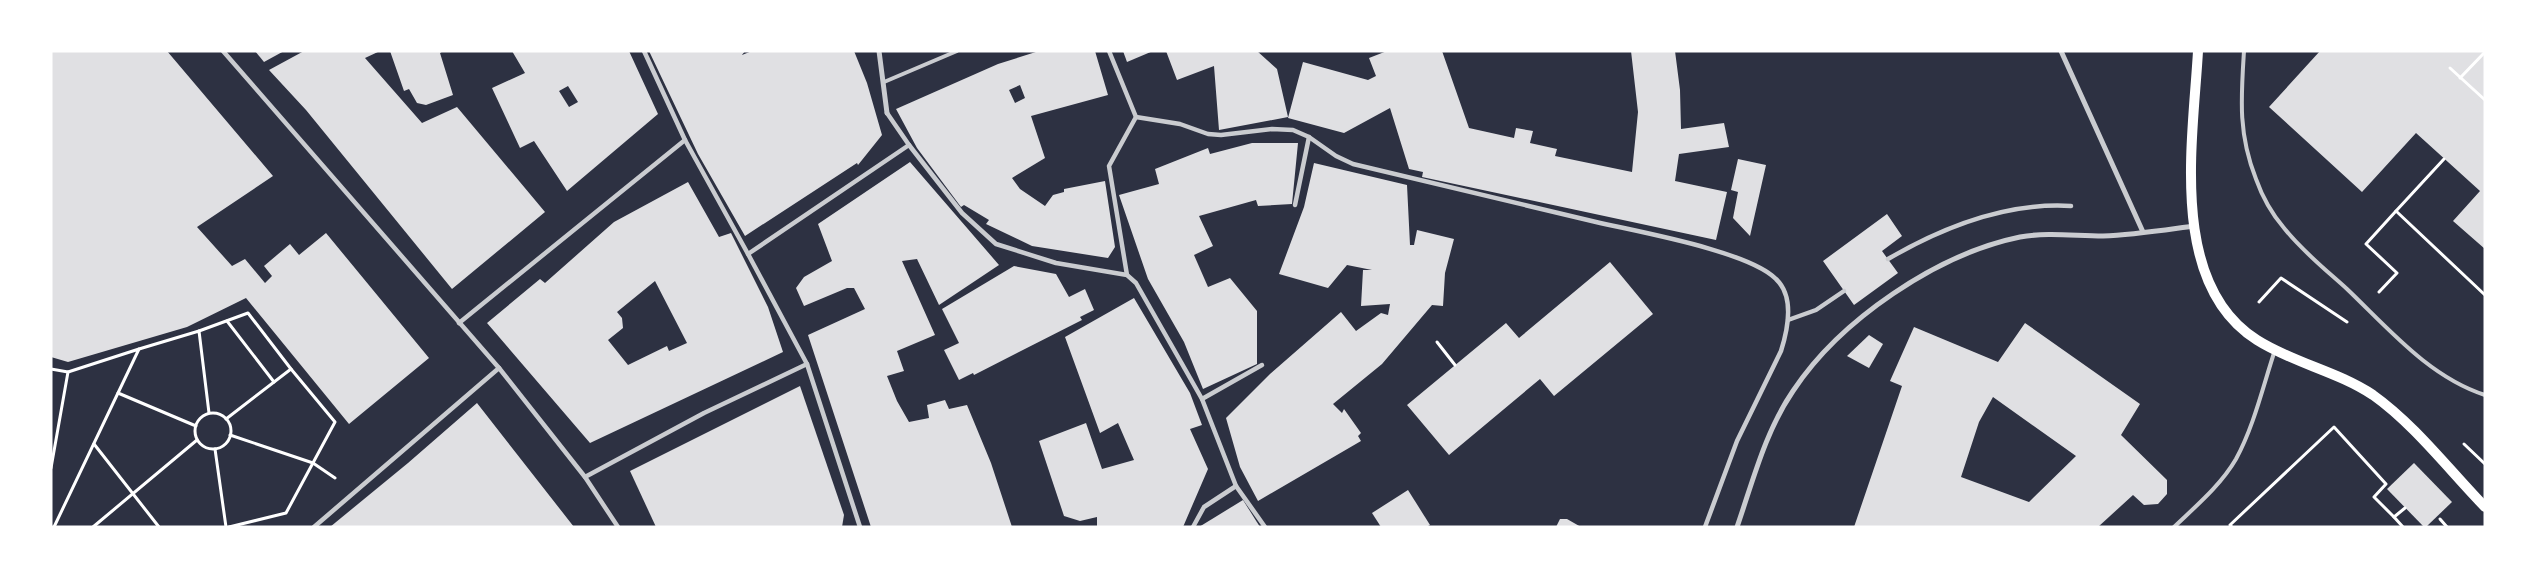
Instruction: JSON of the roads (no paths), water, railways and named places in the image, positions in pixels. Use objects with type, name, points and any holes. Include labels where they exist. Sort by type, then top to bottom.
[{"type":"main road","points":[[2198,51],[2192,166],[2194,226],[2204,272],[2212,292],[2222,308],[2237,325],[2256,340],[2355,384],[2386,405],[2485,507]]},
{"type":"street","points":[[223,51],[499,368],[585,477],[618,527]]},
{"type":"street","points":[[644,51],[685,140],[808,364],[860,527]]},
{"type":"street","points":[[879,51],[887,112],[909,146],[962,213],[996,244],[1056,263],[1127,275],[1136,283],[1202,399],[1236,486],[1265,527]]},
{"type":"street","points":[[1109,51],[1136,117]]},
{"type":"street","points":[[2061,51],[2143,232]]},
{"type":"street","points":[[1136,117],[1180,124],[1208,134],[1239,134],[1279,128],[1299,132],[1336,156],[1353,164],[1676,240],[1739,259],[1764,270],[1780,283],[1786,300],[1788,320],[1781,351],[1737,442],[1705,527]]},
{"type":"street","points":[[1127,275],[1110,166],[1136,117]]},
{"type":"street","points":[[1296,205],[1309,137]]},
{"type":"street","points":[[459,323],[685,140]]},
{"type":"street","points":[[748,254],[909,146]]},
{"type":"street","points":[[1888,259],[1919,241],[1975,218],[2022,208],[2071,206]]},
{"type":"street","points":[[1737,527],[1766,441],[1793,391],[1832,344],[1878,306],[1948,263],[2003,242],[2043,234],[2102,236],[2194,226]]},
{"type":"street","points":[[1788,320],[1816,310],[1844,291]]},
{"type":"street","points":[[585,477],[704,413],[808,364]]},
{"type":"street","points":[[1202,399],[1262,365]]},
{"type":"street","points":[[314,527],[499,368]]},
{"type":"street","points":[[1193,527],[1204,507],[1236,486]]},
{"type":"lane","points":[[884,82],[957,51]]},
{"type":"lane","points":[[2244,51],[2241,106],[2244,142],[2256,181],[2274,215],[2300,246],[2400,340],[2451,380],[2485,395]]},
{"type":"lane","points":[[2175,527],[2220,480],[2236,459],[2247,435],[2275,350]]}]
